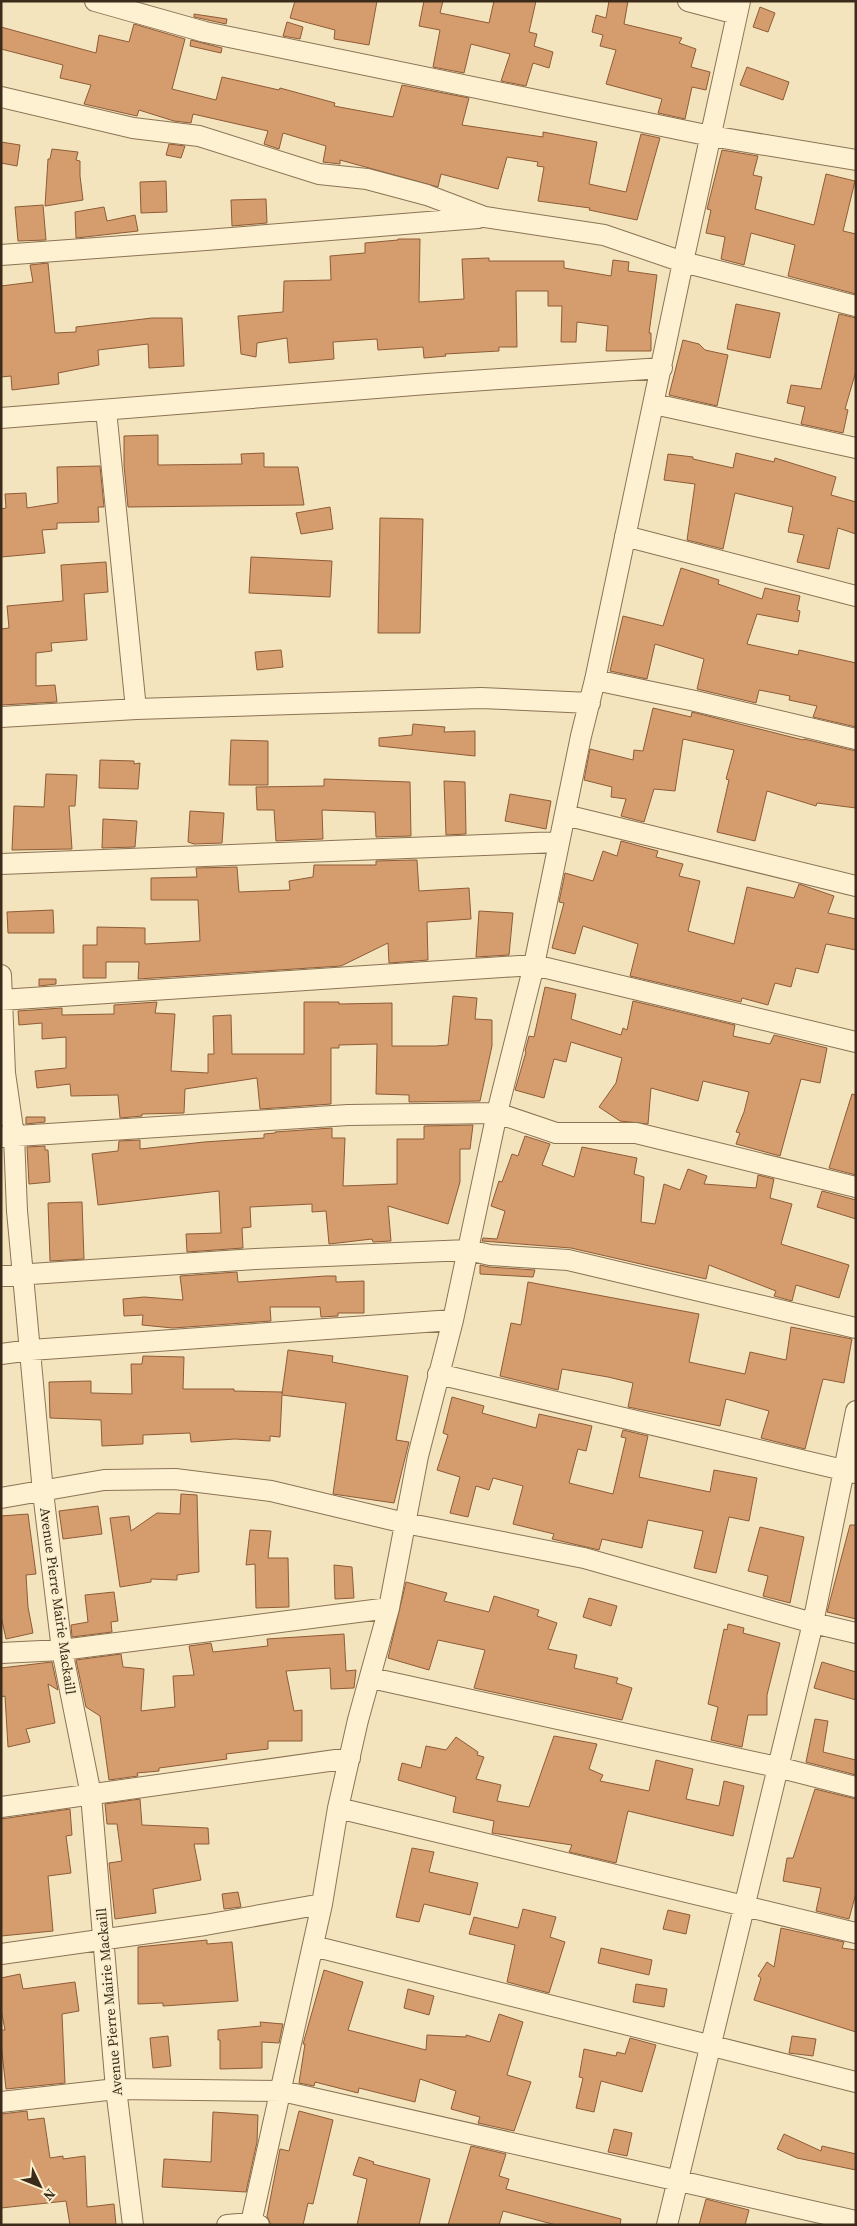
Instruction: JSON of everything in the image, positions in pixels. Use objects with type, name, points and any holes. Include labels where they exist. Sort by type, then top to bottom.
[{"type":"street","points":[[95,1],[205,32],[711,136],[856,160]]},
{"type":"street","points":[[227,2225],[255,2224],[322,1904],[338,1808],[358,1720],[389,1608],[418,1456],[452,1320],[497,1112],[534,965],[558,842],[595,680],[624,536],[739,7],[688,1]]},
{"type":"street","points":[[1,97],[133,128],[199,136],[319,174],[367,179],[426,195],[485,217],[604,235],[683,262],[856,306]]},
{"type":"street","points":[[1,255],[485,217]]},
{"type":"street","points":[[1,418],[437,383],[662,368]]},
{"type":"street","points":[[654,404],[856,448]]},
{"type":"street","points":[[106,410],[136,710]]},
{"type":"street","points":[[624,536],[856,596]]},
{"type":"street","points":[[595,680],[695,700],[856,739]]},
{"type":"street","points":[[1,717],[136,710],[481,698],[590,703]]},
{"type":"street","points":[[565,815],[856,886]]},
{"type":"street","points":[[1,864],[558,842]]},
{"type":"street","points":[[2,1000],[534,965],[856,1042]]},
{"type":"street","name":"Avenue Pierre Mairie Mackaill","points":[[1,975],[7,1136],[24,1274],[43,1492],[62,1650],[91,1795],[116,2089],[134,2225]]},
{"type":"street","points":[[7,1136],[348,1115],[497,1112],[556,1133],[636,1133],[856,1187]]},
{"type":"street","points":[[1,1276],[255,1259],[468,1250],[490,1255],[568,1260],[856,1328]]},
{"type":"street","points":[[1,1354],[31,1350],[452,1320]]},
{"type":"street","points":[[438,1374],[849,1471]]},
{"type":"street","points":[[668,2225],[776,1767],[849,1471],[856,1411]]},
{"type":"street","points":[[1,1498],[104,1480],[175,1479],[271,1491],[405,1523],[584,1558],[813,1623],[856,1633]]},
{"type":"street","points":[[1,1653],[62,1650],[389,1608]]},
{"type":"street","points":[[371,1678],[776,1767],[856,1787]]},
{"type":"street","points":[[1,1807],[350,1758]]},
{"type":"street","points":[[338,1808],[856,1933]]},
{"type":"street","points":[[1,1954],[205,1925],[322,1904]]},
{"type":"street","points":[[313,1946],[856,2082]]},
{"type":"street","points":[[1,2102],[116,2089],[282,2091],[856,2221]]},
{"type":"building","points":[[295,1],[377,1],[369,45],[334,39],[335,30],[290,18]]},
{"type":"building","points":[[424,1],[443,1],[440,13],[489,23],[494,1],[536,1],[529,32],[537,34],[534,46],[553,52],[549,68],[533,63],[526,86],[501,81],[510,54],[471,44],[464,73],[433,67],[440,30],[419,26]]},
{"type":"building","points":[[609,1],[628,1],[624,24],[682,38],[679,43],[696,49],[691,67],[710,72],[706,90],[692,87],[685,119],[658,113],[662,99],[606,84],[616,50],[600,46],[603,35],[592,32],[596,15],[606,18]]},
{"type":"building","points":[[760,7],[775,13],[768,32],[753,27]]},
{"type":"building","points":[[194,14],[227,19],[226,24],[194,17]]},
{"type":"building","points":[[287,22],[303,27],[300,39],[283,36]]},
{"type":"building","points":[[134,24],[185,39],[172,89],[216,100],[222,77],[279,90],[280,88],[335,103],[334,106],[393,117],[402,85],[469,98],[462,125],[543,137],[543,132],[597,142],[589,184],[626,192],[641,134],[660,138],[637,220],[589,210],[590,208],[538,201],[544,167],[537,166],[538,162],[507,157],[498,189],[441,174],[438,187],[340,160],[340,164],[323,162],[326,146],[283,133],[279,149],[264,144],[268,131],[193,114],[191,123],[174,121],[139,110],[137,116],[84,104],[91,85],[60,78],[63,65],[1,49],[1,27],[96,53],[99,35],[129,42]]},
{"type":"building","points":[[191,40],[222,48],[221,53],[190,46]]},
{"type":"building","points":[[747,67],[789,82],[783,100],[740,85]]},
{"type":"building","points":[[1,142],[20,145],[17,166],[1,163]]},
{"type":"building","points":[[169,144],[185,146],[181,158],[166,155]]},
{"type":"building","points":[[52,149],[78,152],[76,160],[80,161],[83,200],[45,206],[48,159],[50,159]]},
{"type":"building","points":[[722,150],[758,156],[753,175],[762,177],[755,209],[814,225],[826,174],[855,181],[843,231],[856,234],[856,294],[788,276],[795,245],[751,233],[744,265],[721,259],[725,237],[706,233],[711,210],[707,209]]},
{"type":"building","points":[[166,181],[167,212],[141,213],[140,182]]},
{"type":"building","points":[[266,199],[267,223],[232,226],[231,200]]},
{"type":"building","points":[[43,205],[46,240],[18,241],[15,207]]},
{"type":"building","points":[[104,207],[107,221],[135,215],[138,231],[76,238],[75,212]]},
{"type":"building","points":[[398,239],[420,239],[419,302],[464,299],[462,259],[489,258],[489,261],[564,261],[564,268],[611,276],[613,260],[629,262],[628,271],[657,275],[649,333],[651,333],[651,351],[606,351],[608,326],[577,322],[576,342],[561,342],[562,306],[548,306],[548,291],[516,291],[517,347],[499,347],[499,351],[445,354],[446,356],[424,358],[423,347],[378,350],[377,339],[333,342],[334,359],[289,363],[287,338],[257,343],[256,357],[241,354],[238,316],[283,312],[284,281],[331,280],[330,256],[365,253],[365,243]]},
{"type":"building","points":[[48,263],[55,333],[76,332],[76,327],[152,318],[182,318],[184,366],[149,368],[148,344],[98,350],[99,365],[58,373],[59,384],[12,390],[11,376],[1,377],[1,286],[33,282],[30,265]]},
{"type":"building","points":[[736,304],[780,313],[770,358],[727,349]]},
{"type":"building","points":[[839,314],[856,318],[856,371],[845,409],[848,410],[843,433],[801,424],[805,407],[787,403],[791,385],[821,389]]},
{"type":"building","points":[[683,340],[699,344],[705,350],[728,355],[717,406],[669,395]]},
{"type":"building","points":[[158,435],[158,465],[242,464],[241,454],[264,453],[264,467],[298,467],[304,505],[128,507],[124,465],[124,436]]},
{"type":"building","points":[[736,453],[774,462],[775,458],[836,477],[831,495],[856,502],[856,534],[838,528],[829,569],[797,562],[804,535],[788,532],[793,507],[735,493],[723,549],[687,540],[695,484],[664,480],[668,454],[693,457],[693,459],[733,468]]},
{"type":"building","points":[[100,466],[104,507],[98,507],[99,522],[57,523],[57,529],[42,530],[45,553],[1,557],[1,509],[6,508],[5,494],[26,493],[27,508],[58,503],[57,467]]},
{"type":"building","points":[[330,507],[333,529],[301,534],[296,513]]},
{"type":"building","points":[[380,518],[423,519],[420,633],[378,633]]},
{"type":"building","points":[[251,557],[332,561],[330,597],[249,593]]},
{"type":"building","points":[[106,562],[108,592],[84,594],[87,640],[51,643],[52,651],[36,653],[36,686],[55,685],[57,702],[1,705],[1,629],[9,628],[7,606],[63,601],[61,565]]},
{"type":"building","points":[[681,568],[719,580],[718,584],[762,599],[765,588],[800,596],[797,610],[800,611],[798,622],[757,614],[747,644],[798,655],[799,650],[856,663],[856,727],[813,717],[817,706],[789,700],[790,696],[759,690],[756,703],[697,689],[704,659],[655,644],[647,679],[610,671],[623,616],[663,626]]},
{"type":"building","points":[[281,650],[283,667],[257,670],[255,652]]},
{"type":"building","points":[[653,708],[691,717],[692,712],[803,740],[856,751],[856,808],[817,803],[816,806],[767,791],[755,841],[717,832],[729,780],[726,779],[734,750],[683,739],[675,791],[654,789],[644,822],[621,816],[626,799],[611,797],[612,787],[584,780],[590,749],[633,760],[634,750],[643,751]]},
{"type":"building","points":[[413,724],[445,727],[444,732],[475,731],[475,756],[379,746],[379,738],[412,735]]},
{"type":"building","points":[[231,740],[268,741],[268,785],[229,785]]},
{"type":"building","points":[[100,760],[134,761],[134,764],[140,763],[138,789],[99,788]]},
{"type":"building","points":[[46,774],[77,775],[75,806],[69,806],[72,849],[12,850],[14,806],[44,807]]},
{"type":"building","points":[[324,779],[410,782],[411,836],[376,837],[375,812],[322,810],[323,839],[276,841],[274,810],[257,810],[256,787],[324,786]]},
{"type":"building","points":[[444,781],[465,782],[466,834],[446,835]]},
{"type":"building","points":[[510,794],[551,801],[546,829],[505,821]]},
{"type":"building","points":[[190,811],[224,813],[222,843],[194,844],[188,842]]},
{"type":"building","points":[[103,819],[137,821],[135,847],[102,848]]},
{"type":"building","points":[[621,841],[658,851],[656,857],[683,864],[679,876],[700,881],[688,931],[734,944],[747,887],[794,898],[799,884],[834,896],[828,913],[856,919],[856,950],[826,944],[818,973],[796,968],[791,987],[775,983],[768,1005],[742,998],[741,1002],[630,976],[638,944],[583,926],[575,954],[552,948],[564,903],[559,902],[565,873],[593,881],[603,851],[617,856]]},
{"type":"building","points":[[417,860],[419,891],[469,888],[471,919],[427,922],[428,960],[389,963],[388,943],[341,966],[138,979],[139,962],[106,962],[106,978],[83,978],[83,945],[97,945],[97,927],[145,928],[145,944],[200,941],[198,900],[151,900],[151,878],[197,877],[196,868],[237,867],[239,892],[290,890],[289,881],[313,877],[314,865],[376,865],[376,861]]},
{"type":"building","points":[[53,910],[54,933],[8,933],[7,912]]},
{"type":"building","points":[[479,911],[513,913],[509,955],[476,957]]},
{"type":"building","points":[[39,979],[56,979],[56,984],[39,986]]},
{"type":"building","points":[[545,987],[576,994],[571,1019],[621,1035],[623,1028],[627,1030],[633,1001],[735,1025],[733,1036],[770,1044],[774,1035],[827,1048],[820,1083],[801,1079],[780,1156],[736,1144],[740,1133],[736,1132],[749,1092],[703,1081],[698,1101],[651,1088],[648,1124],[620,1121],[599,1107],[616,1083],[622,1058],[571,1042],[566,1062],[554,1059],[544,1098],[515,1090],[529,1036],[534,1037]]},
{"type":"building","points":[[453,996],[477,998],[475,1019],[492,1020],[492,1046],[480,1101],[409,1102],[409,1095],[376,1094],[377,1044],[339,1045],[339,1048],[331,1048],[331,1104],[260,1109],[257,1078],[185,1089],[184,1113],[142,1114],[142,1116],[120,1118],[118,1095],[71,1096],[70,1084],[37,1088],[35,1071],[66,1068],[66,1037],[42,1039],[42,1023],[19,1025],[18,1011],[62,1008],[62,1015],[114,1014],[114,1005],[157,1002],[155,1013],[175,1014],[171,1071],[208,1073],[208,1054],[214,1054],[213,1016],[231,1015],[232,1054],[304,1054],[304,1002],[339,1002],[339,1004],[392,1003],[392,1046],[448,1045]]},
{"type":"building","points":[[852,1094],[856,1095],[856,1175],[829,1168]]},
{"type":"building","points":[[26,1117],[45,1117],[45,1122],[26,1124]]},
{"type":"building","points":[[473,1125],[470,1149],[460,1149],[460,1182],[448,1224],[388,1206],[391,1241],[373,1242],[372,1239],[329,1244],[326,1211],[312,1212],[312,1204],[250,1207],[251,1227],[242,1228],[243,1248],[187,1252],[186,1234],[221,1233],[219,1191],[98,1205],[92,1154],[118,1151],[119,1141],[140,1140],[140,1149],[264,1138],[264,1134],[275,1132],[332,1128],[332,1138],[345,1138],[343,1186],[397,1184],[397,1139],[424,1139],[424,1126]]},
{"type":"building","points":[[525,1136],[550,1144],[542,1165],[574,1177],[582,1147],[637,1158],[634,1174],[644,1177],[641,1222],[655,1224],[664,1184],[680,1190],[688,1169],[707,1176],[704,1184],[756,1188],[758,1175],[774,1179],[770,1198],[792,1204],[781,1244],[849,1265],[839,1298],[796,1285],[792,1301],[774,1296],[776,1291],[709,1265],[706,1279],[571,1248],[482,1241],[483,1238],[497,1239],[505,1211],[491,1206],[499,1181],[502,1182],[512,1154],[518,1156]]},
{"type":"building","points":[[45,1146],[45,1150],[48,1150],[50,1182],[29,1184],[27,1147]]},
{"type":"building","points":[[822,1191],[856,1200],[856,1219],[817,1207]]},
{"type":"building","points":[[82,1202],[84,1259],[50,1261],[48,1203]]},
{"type":"building","points":[[480,1265],[535,1270],[533,1277],[480,1274]]},
{"type":"building","points":[[237,1272],[238,1282],[326,1276],[336,1276],[336,1282],[364,1281],[364,1313],[338,1313],[338,1316],[321,1317],[320,1307],[270,1307],[271,1321],[173,1328],[142,1325],[143,1315],[124,1316],[123,1299],[144,1297],[183,1300],[180,1276]]},
{"type":"building","points":[[528,1282],[699,1314],[689,1362],[745,1374],[750,1352],[786,1360],[791,1327],[852,1339],[844,1383],[823,1379],[805,1449],[761,1438],[769,1411],[726,1399],[720,1426],[628,1407],[633,1383],[608,1377],[562,1369],[558,1390],[500,1376],[511,1323],[521,1325]]},
{"type":"building","points":[[288,1350],[333,1356],[332,1362],[408,1376],[396,1440],[409,1442],[394,1503],[333,1494],[346,1403],[282,1395],[280,1437],[270,1436],[270,1441],[235,1439],[191,1442],[190,1433],[143,1435],[143,1444],[102,1446],[101,1420],[50,1418],[49,1382],[91,1381],[91,1393],[132,1394],[131,1364],[142,1364],[143,1356],[184,1357],[183,1389],[234,1389],[234,1391],[282,1392],[282,1394]]},
{"type":"building","points":[[452,1397],[484,1406],[482,1413],[536,1428],[539,1414],[592,1426],[586,1451],[578,1449],[569,1483],[613,1494],[626,1438],[621,1437],[623,1430],[648,1436],[639,1477],[710,1492],[714,1470],[757,1478],[749,1521],[729,1517],[716,1573],[694,1568],[703,1531],[648,1520],[642,1548],[602,1539],[599,1550],[552,1539],[554,1534],[513,1524],[523,1486],[493,1478],[489,1490],[476,1486],[468,1517],[450,1513],[460,1477],[437,1470],[448,1435],[443,1433]]},
{"type":"building","points":[[181,1494],[197,1495],[199,1572],[177,1575],[177,1580],[151,1579],[151,1582],[120,1587],[110,1518],[129,1516],[131,1531],[157,1513],[180,1514]]},
{"type":"building","points":[[98,1506],[102,1534],[63,1539],[59,1511]]},
{"type":"building","points":[[28,1514],[36,1574],[26,1575],[28,1607],[33,1633],[6,1639],[1,1616],[1,1516]]},
{"type":"building","points":[[850,1525],[856,1525],[856,1619],[827,1612]]},
{"type":"building","points":[[760,1527],[804,1537],[790,1603],[763,1596],[768,1576],[748,1571]]},
{"type":"building","points":[[250,1530],[271,1531],[268,1558],[288,1558],[289,1607],[256,1608],[255,1564],[246,1565]]},
{"type":"building","points":[[334,1565],[352,1567],[354,1598],[335,1599]]},
{"type":"building","points":[[406,1582],[447,1593],[444,1601],[489,1612],[494,1596],[539,1610],[537,1616],[557,1623],[548,1649],[577,1655],[574,1668],[618,1678],[616,1683],[632,1688],[622,1720],[474,1688],[485,1650],[438,1640],[429,1670],[388,1658]]},
{"type":"building","points":[[114,1592],[118,1621],[111,1622],[112,1632],[72,1637],[71,1625],[88,1622],[85,1595]]},
{"type":"building","points":[[589,1598],[617,1606],[611,1626],[583,1617]]},
{"type":"building","points":[[728,1624],[744,1628],[743,1633],[780,1643],[767,1695],[767,1715],[748,1715],[742,1747],[711,1740],[718,1707],[708,1704],[724,1629],[727,1630]]},
{"type":"building","points":[[344,1634],[346,1671],[356,1670],[354,1688],[331,1689],[330,1668],[286,1671],[294,1711],[302,1710],[302,1741],[268,1741],[268,1749],[226,1754],[227,1759],[159,1768],[159,1771],[137,1773],[138,1776],[109,1780],[100,1716],[86,1707],[76,1660],[121,1654],[123,1667],[144,1669],[141,1711],[175,1707],[173,1676],[194,1675],[189,1646],[211,1643],[213,1652],[268,1646],[267,1639]]},
{"type":"building","points":[[52,1662],[58,1690],[48,1684],[55,1723],[26,1729],[30,1742],[8,1747],[5,1696],[1,1697],[1,1668]]},
{"type":"building","points":[[822,1662],[856,1672],[856,1700],[814,1688]]},
{"type":"building","points":[[815,1719],[828,1721],[823,1752],[856,1760],[856,1775],[806,1762]]},
{"type":"building","points":[[554,1736],[597,1744],[589,1769],[603,1775],[600,1781],[649,1791],[656,1760],[693,1769],[686,1799],[719,1806],[724,1781],[744,1786],[733,1836],[628,1811],[616,1863],[569,1852],[572,1845],[492,1833],[494,1821],[453,1812],[456,1797],[398,1780],[402,1763],[421,1768],[426,1746],[446,1750],[456,1737],[478,1752],[477,1755],[484,1757],[476,1779],[501,1785],[497,1801],[529,1807]]},
{"type":"building","points":[[815,1789],[856,1799],[856,1893],[849,1919],[816,1911],[821,1888],[783,1881],[787,1858],[793,1858]]},
{"type":"building","points":[[140,1799],[142,1825],[208,1828],[209,1844],[194,1844],[201,1880],[153,1889],[156,1913],[115,1919],[109,1863],[122,1861],[117,1824],[107,1824],[105,1804]]},
{"type":"building","points":[[70,1809],[72,1835],[66,1836],[71,1873],[48,1876],[53,1931],[1,1936],[1,1819]]},
{"type":"building","points":[[412,1848],[434,1852],[429,1872],[478,1883],[470,1915],[424,1904],[419,1922],[396,1917]]},
{"type":"building","points":[[238,1892],[241,1907],[224,1909],[222,1894]]},
{"type":"building","points":[[523,1909],[556,1917],[550,1937],[565,1942],[549,1993],[507,1982],[515,1945],[469,1934],[474,1917],[518,1928]]},
{"type":"building","points":[[668,1910],[690,1915],[686,1934],[663,1929]]},
{"type":"building","points":[[781,1928],[844,1942],[842,1948],[856,1950],[856,2032],[754,2000],[761,1978],[758,1976],[767,1962],[774,1967]]},
{"type":"building","points":[[207,1940],[207,1944],[232,1942],[238,2001],[163,2006],[163,2003],[138,2004],[138,1947]]},
{"type":"building","points":[[601,1948],[652,1960],[649,1975],[598,1963]]},
{"type":"building","points":[[324,1970],[363,1982],[348,2030],[426,2050],[427,2035],[466,2037],[466,2035],[490,2042],[499,2014],[523,2022],[507,2075],[531,2082],[514,2131],[478,2123],[480,2117],[451,2109],[456,2091],[420,2079],[415,2102],[359,2088],[358,2093],[315,2082],[314,2086],[299,2083],[305,2044],[303,2044]]},
{"type":"building","points":[[20,1974],[23,1989],[75,1982],[79,2011],[62,2014],[65,2083],[6,2089],[1,2043],[1,2030],[5,2030],[1,2009],[1,1978]]},
{"type":"building","points":[[636,1984],[667,1989],[664,2007],[633,2002]]},
{"type":"building","points":[[408,1989],[434,1996],[429,2015],[404,2008]]},
{"type":"building","points":[[260,2022],[283,2024],[279,2043],[262,2042],[262,2068],[220,2069],[218,2030],[261,2026]]},
{"type":"building","points":[[168,2036],[171,2066],[153,2068],[150,2038]]},
{"type":"building","points":[[792,2036],[816,2039],[813,2056],[789,2053]]},
{"type":"building","points":[[630,2038],[656,2045],[642,2092],[601,2081],[594,2112],[576,2108],[583,2078],[579,2077],[584,2049],[616,2056],[617,2052],[625,2054]]},
{"type":"building","points":[[27,2111],[28,2120],[44,2118],[50,2158],[63,2156],[63,2159],[85,2156],[87,2207],[114,2204],[116,2225],[70,2225],[66,2201],[1,2208],[1,2114]]},
{"type":"building","points":[[299,2111],[333,2120],[313,2204],[308,2203],[303,2225],[271,2225],[267,2216],[280,2149],[289,2151]]},
{"type":"building","points":[[213,2112],[258,2115],[257,2142],[246,2192],[162,2187],[164,2159],[211,2162]]},
{"type":"building","points":[[614,2129],[632,2133],[627,2156],[608,2152]]},
{"type":"building","points":[[784,2134],[821,2151],[822,2146],[856,2154],[856,2170],[797,2158],[777,2149]]},
{"type":"building","points":[[471,2146],[506,2154],[499,2176],[509,2179],[506,2189],[621,2219],[620,2225],[556,2225],[503,2211],[499,2225],[448,2225]]},
{"type":"building","points":[[359,2157],[374,2162],[373,2164],[430,2179],[419,2225],[357,2225],[367,2179],[353,2175]]},
{"type":"building","points":[[706,2199],[749,2210],[745,2225],[699,2225]]}]
